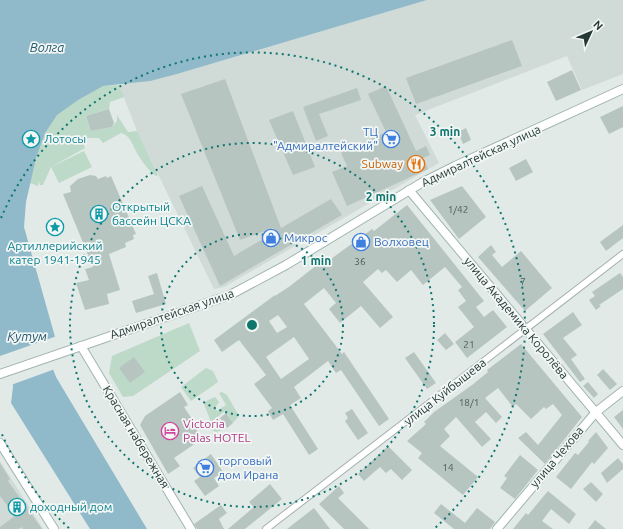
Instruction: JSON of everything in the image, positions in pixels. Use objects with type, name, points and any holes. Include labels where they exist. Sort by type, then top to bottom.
[{"type":"main road","name":"Адмиралтейская улица","points":[[0,374],[230,295],[286,265],[409,190],[455,166],[623,89]]},
{"type":"main road","name":"улица Академика Королёва","points":[[409,190],[623,445]]},
{"type":"main road","name":"Красная набережная","points":[[81,346],[191,529]]},
{"type":"main road","name":"улица Чехова","points":[[497,529],[596,412],[623,391]]},
{"type":"main road","points":[[0,444],[54,529]]},
{"type":"street","name":"улица Куйбышева","points":[[266,529],[623,254]]},
{"type":"shaded area","points":[[427,0],[623,0],[623,74],[582,90],[567,56],[415,115],[439,163],[224,287],[214,289],[137,131],[119,85],[177,74]]},
{"type":"shaded area","points":[[0,461],[43,529],[0,529]]},
{"type":"green space","points":[[119,85],[124,97],[110,102],[109,109],[86,116],[91,131],[112,127],[117,121],[117,115],[128,132],[137,131],[158,175],[156,176],[141,159],[130,139],[121,133],[103,143],[99,138],[81,138],[85,148],[51,167],[43,185],[40,185],[39,181],[38,186],[30,183],[37,112],[103,86]]},
{"type":"green space","points":[[84,151],[92,167],[59,183],[51,167]]},
{"type":"green space","points":[[189,323],[200,351],[133,396],[123,397],[109,373],[112,356]]},
{"type":"green space","points":[[206,368],[213,371],[218,382],[191,401],[181,387]]},
{"type":"green space","points":[[222,392],[227,395],[239,416],[233,423],[225,411],[211,422],[204,404],[208,400],[215,397],[219,402],[215,408],[217,411],[226,405],[219,393]]},
{"type":"green space","points":[[219,418],[226,429],[216,432],[211,430],[212,424]]},
{"type":"water","points":[[0,0],[427,0],[177,74],[150,81],[103,86],[78,100],[57,115],[45,133],[36,158],[26,202],[24,227],[59,351],[48,356],[56,377],[147,529],[90,529],[11,403],[13,387],[8,355],[0,356]]},
{"type":"pier","points":[[57,336],[61,350],[50,357],[55,369],[11,385],[6,357],[0,358],[0,356]]},
{"type":"building","points":[[512,40],[522,66],[416,104],[406,78]]},
{"type":"building","points":[[572,70],[581,90],[556,101],[547,82]]},
{"type":"building","points":[[225,79],[281,228],[331,199],[342,215],[220,286],[179,196],[202,186],[234,256],[275,232],[273,228],[240,240],[181,94]]},
{"type":"building","name":"ТЦ \"Адмиралтейский\"","points":[[386,86],[416,151],[426,146],[430,155],[423,158],[428,169],[347,206],[332,172],[347,166],[341,153],[386,132],[368,94]]},
{"type":"building","points":[[357,88],[361,100],[319,114],[328,136],[316,141],[303,107]]},
{"type":"building","points":[[623,106],[623,127],[609,134],[600,117]]},
{"type":"building","points":[[109,109],[114,123],[112,127],[91,131],[86,116]]},
{"type":"building","points":[[293,111],[315,167],[293,175],[269,120]]},
{"type":"building","points":[[466,128],[471,140],[463,144],[458,132]]},
{"type":"building","points":[[526,159],[533,172],[516,181],[509,168]]},
{"type":"building","name":"Открытый бассейн ЦСКА","points":[[90,175],[96,176],[98,179],[111,176],[136,234],[133,235],[134,239],[125,243],[126,247],[109,254],[120,290],[107,294],[109,304],[85,310],[76,283],[89,280],[85,269],[93,267],[63,194],[71,192],[70,186],[78,179]]},
{"type":"building","points":[[462,186],[486,217],[459,239],[430,200]]},
{"type":"building","points":[[407,205],[484,301],[476,307],[484,317],[493,310],[507,327],[467,358],[455,342],[474,327],[458,307],[466,301],[458,290],[462,287],[445,267],[423,285],[411,270],[397,282],[386,270],[382,273],[378,269],[363,282],[393,317],[380,328],[361,306],[340,323],[329,309],[336,303],[324,288],[304,304],[342,354],[344,352],[389,419],[379,426],[341,370],[336,373],[328,361],[294,387],[301,398],[290,405],[318,449],[309,455],[283,414],[273,420],[268,411],[272,408],[254,384],[266,375],[239,340],[222,352],[214,340],[275,295],[290,286],[322,261],[324,264],[372,229],[374,231]],"holes":[[[278,315],[287,327],[277,333],[269,321]],[[294,337],[309,359],[281,379],[266,357]]]},
{"type":"building","points":[[623,225],[623,238],[606,251],[600,242]]},
{"type":"building","points":[[491,245],[496,252],[492,255],[502,267],[521,251],[552,288],[525,311],[478,257]]},
{"type":"building","points":[[157,273],[166,304],[136,313],[132,301],[154,294],[148,276]]},
{"type":"building","points":[[620,273],[623,277],[623,289],[599,305],[601,306],[596,310],[589,300],[595,296],[592,292]]},
{"type":"building","points":[[573,312],[582,325],[563,338],[577,355],[571,359],[585,379],[580,382],[543,334]]},
{"type":"building","points":[[445,333],[454,344],[446,350],[437,340]]},
{"type":"building","points":[[521,344],[582,417],[545,464],[518,438],[526,432],[538,445],[562,415],[553,404],[546,409],[544,407],[531,419],[516,404],[513,407],[498,388],[485,398],[502,417],[496,423],[486,412],[475,422],[491,439],[482,447],[456,417],[444,429],[450,436],[440,446],[478,477],[463,495],[418,458],[422,453],[407,441],[426,424],[424,422],[434,412],[472,385],[488,372],[487,370]]},
{"type":"building","points":[[414,352],[436,383],[427,389],[405,358]]},
{"type":"building","points":[[134,357],[145,372],[130,383],[119,368]]},
{"type":"building","points":[[603,369],[617,384],[610,390],[597,375]]},
{"type":"building","points":[[588,382],[598,394],[594,398],[583,386]]},
{"type":"building","name":"Victoria Palas HOTEL","points":[[180,392],[188,405],[184,407],[196,425],[198,434],[193,445],[174,458],[180,466],[168,474],[140,425],[145,416]]},
{"type":"building","points":[[352,409],[368,433],[358,440],[345,421],[348,418],[345,413]]},
{"type":"building","points":[[623,410],[623,429],[614,417]]},
{"type":"building","points":[[226,413],[233,423],[227,428],[220,418]]},
{"type":"building","points":[[596,432],[608,448],[594,464],[592,462],[571,489],[556,477],[575,453],[578,455]]},
{"type":"building","points":[[388,446],[412,470],[402,480],[391,469],[386,473],[380,467],[364,481],[358,474]]},
{"type":"building","points":[[211,454],[223,472],[214,478],[219,486],[205,496],[194,481],[200,477],[193,468]]},
{"type":"building","points":[[520,455],[538,470],[515,499],[500,488],[507,478],[504,476]]},
{"type":"building","points":[[618,458],[623,464],[623,469],[607,483],[601,473]]},
{"type":"building","points":[[0,463],[10,479],[8,481],[42,529],[23,529],[22,527],[18,529],[0,529],[0,527],[15,516],[0,496]]},
{"type":"building","points":[[591,482],[603,494],[596,502],[583,489]]},
{"type":"building","points":[[270,484],[282,499],[245,529],[228,529],[254,507],[249,502]]},
{"type":"building","points":[[339,486],[344,493],[338,498],[369,529],[344,529],[319,504]]},
{"type":"building","points":[[548,491],[576,514],[569,524],[551,509],[542,521],[553,529],[513,529],[526,513],[528,515]]},
{"type":"building","points":[[441,504],[465,523],[477,508],[495,522],[490,529],[454,529],[434,513]]},
{"type":"building","points":[[221,505],[227,513],[219,519],[224,529],[197,529],[194,524]]},
{"type":"building","points":[[314,508],[330,529],[287,529]]},
{"type":"building","points":[[595,520],[606,529],[588,529]]},
{"type":"place","name":"Лотосы","points":[[31,139]]},
{"type":"place","name":"ТЦ \"Адмиралтейский\"","points":[[391,139]]},
{"type":"place","name":"Subway","points":[[416,164]]},
{"type":"place","name":"Открытый бассейн ЦСКА","points":[[99,214]]},
{"type":"place","name":"Артиллерийский катер 1941-1945","points":[[55,227]]},
{"type":"place","name":"Микрос","points":[[271,238]]},
{"type":"place","name":"Волховец","points":[[361,242]]},
{"type":"place","name":"Victoria Palas HOTEL","points":[[170,431]]},
{"type":"place","name":"торговый дом Ирана","points":[[205,468]]},
{"type":"place","name":"доходный дом","points":[[17,507]]},
{"type":"water label","name":"Волга","points":[[47,47]]},
{"type":"water label","name":"Кутум","points":[[27,336]]}]
